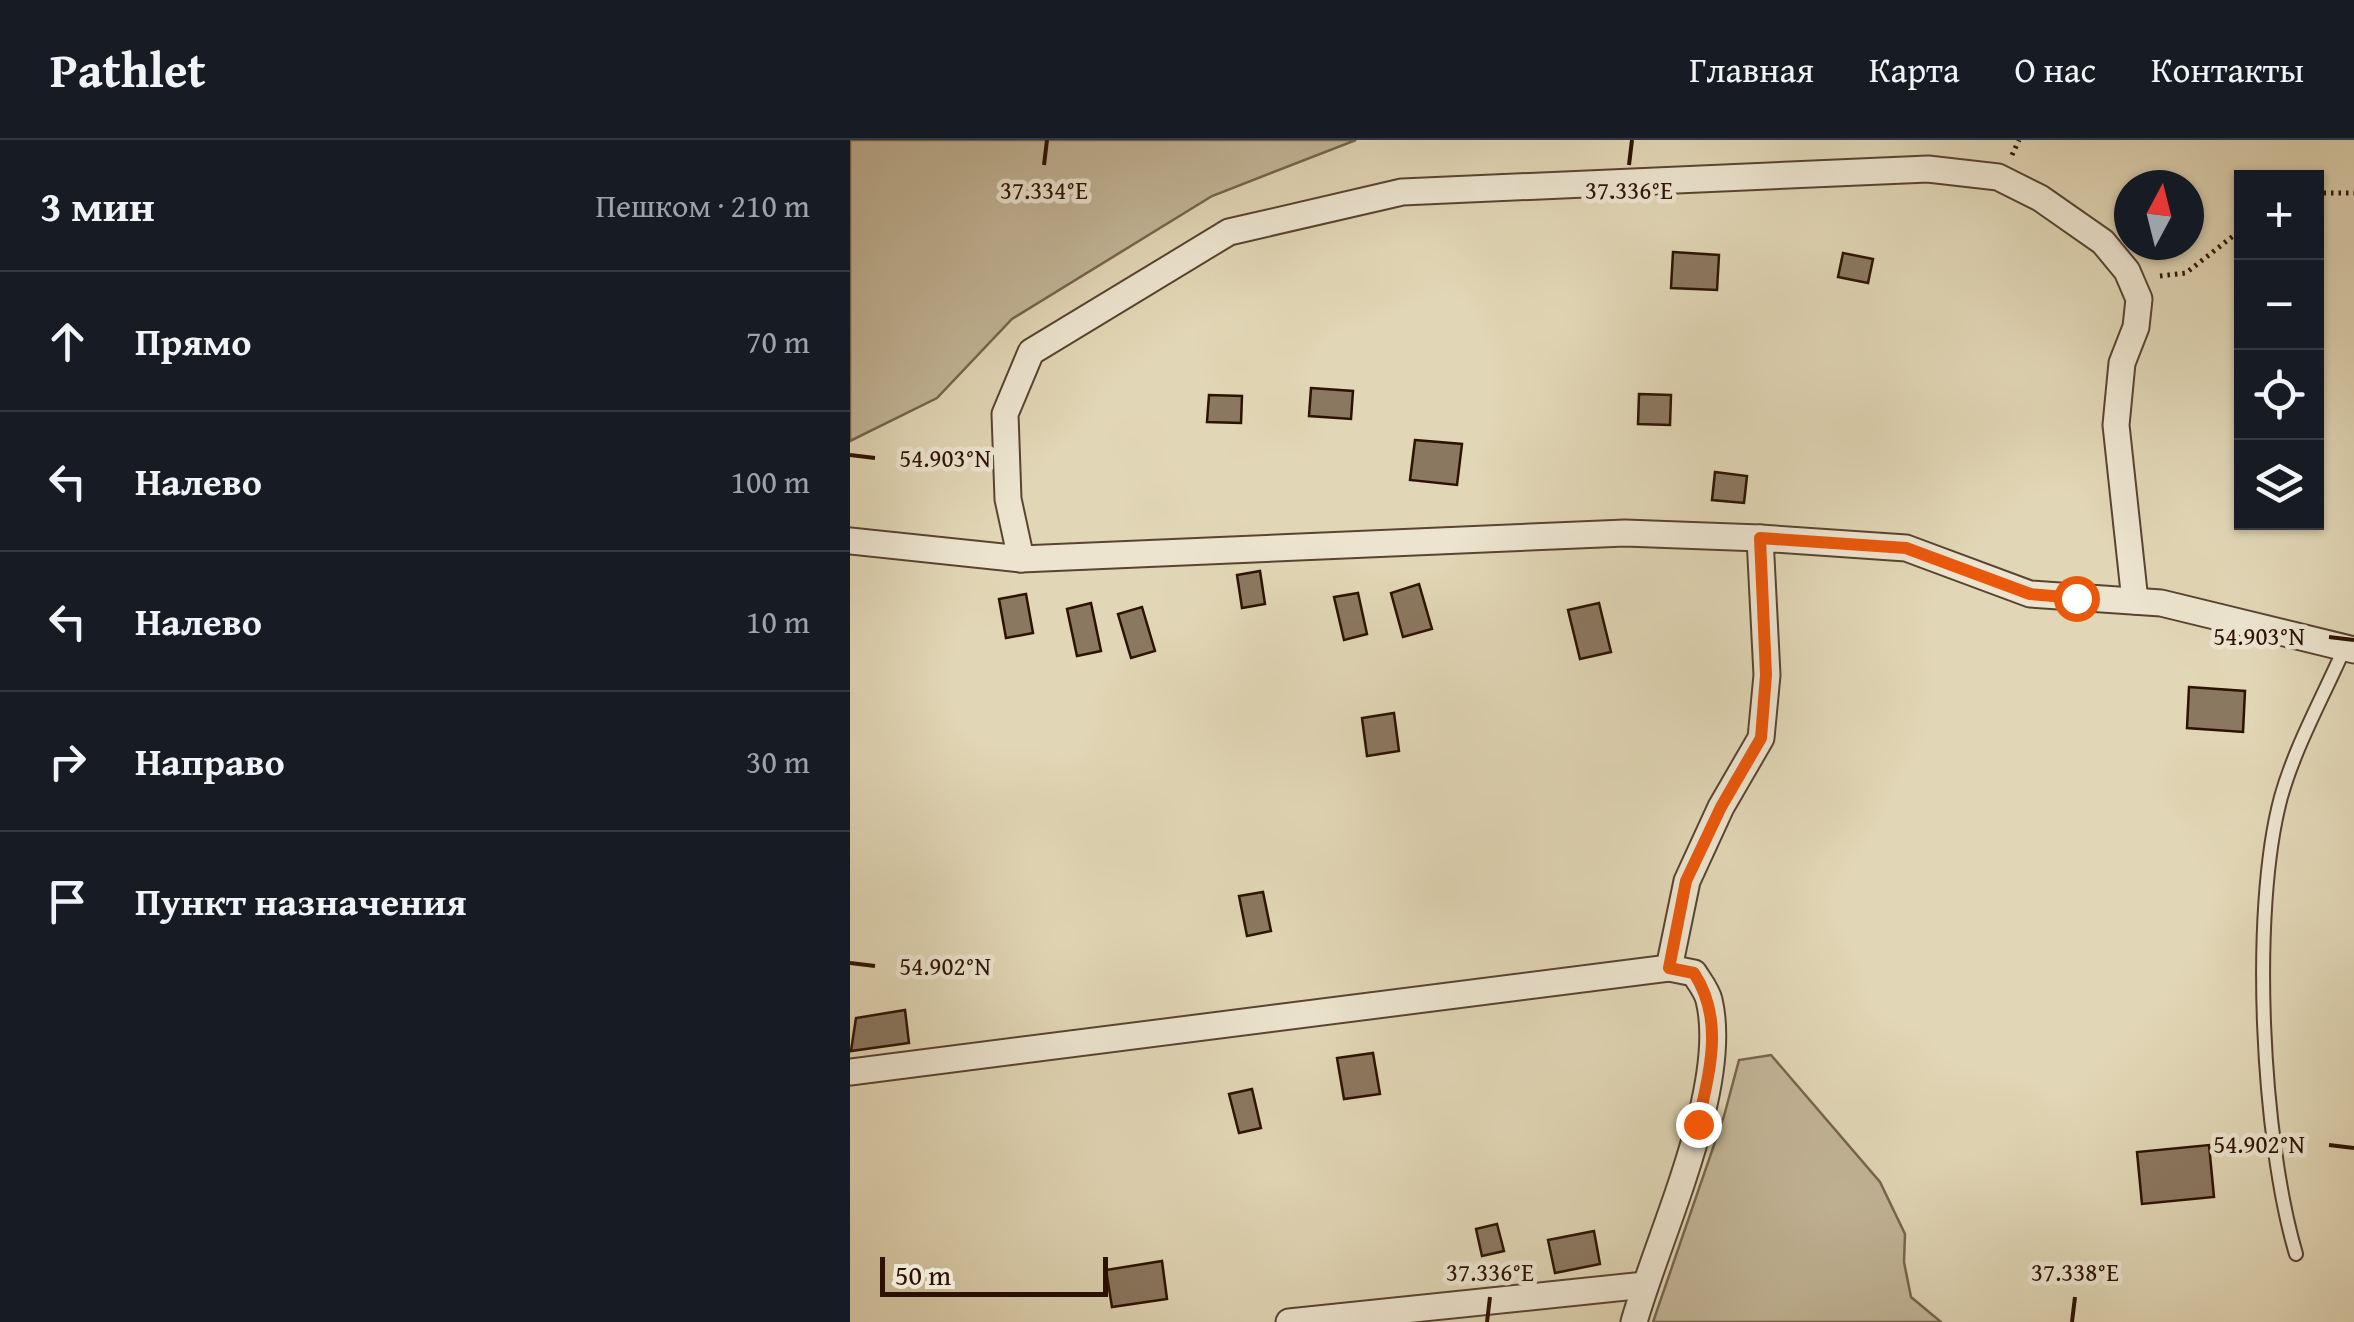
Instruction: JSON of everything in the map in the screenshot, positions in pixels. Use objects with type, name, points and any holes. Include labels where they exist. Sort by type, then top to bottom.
[{"type":"street","points":[[1021,559],[1008,499],[1006,414],[1031,352],[1228,232],[1402,192],[1928,169],[1998,177],[2040,198],[2102,242],[2131,280],[2140,299],[2136,328],[2122,363],[2116,424],[2136,601]]},
{"type":"street","points":[[850,541],[1021,559],[1624,533],[1906,548],[2030,594],[2136,601],[2222,615],[2349,649]]},
{"type":"street","points":[[1669,968],[1686,881],[1721,807],[1761,738],[1766,675],[1760,538]]},
{"type":"street","points":[[850,1072],[1669,968],[1694,973],[1709,997],[1714,1051],[1698,1124],[1634,1322]]},
{"type":"street","points":[[1289,1322],[1644,1285]]},
{"type":"lane","points":[[2296,1254],[2285,1217],[2262,988],[2274,829],[2282,793],[2349,649]]},
{"type":"path","points":[[2324,194],[2354,193]]},
{"type":"path","points":[[2131,280],[2186,273],[2234,235]]},
{"type":"shaded area","points":[[850,140],[1356,140],[1212,196],[1012,319],[937,398],[850,441]]},
{"type":"shaded area","points":[[1771,1055],[1880,1182],[1905,1234],[1904,1262],[1911,1297],[1941,1322],[1653,1322],[1724,1116],[1739,1060]]},
{"type":"building","points":[[1673,252],[1719,255],[1717,290],[1671,288]]},
{"type":"building","points":[[1843,253],[1873,259],[1868,283],[1838,277]]},
{"type":"building","points":[[1311,388],[1353,391],[1351,419],[1309,416]]},
{"type":"building","points":[[1639,394],[1671,395],[1670,425],[1638,424]]},
{"type":"building","points":[[1209,395],[1242,396],[1241,423],[1207,422]]},
{"type":"building","points":[[1415,440],[1462,444],[1457,485],[1410,480]]},
{"type":"building","points":[[1715,472],[1747,476],[1744,503],[1712,500]]},
{"type":"building","points":[[1260,571],[1265,604],[1242,608],[1237,575]]},
{"type":"building","points":[[1419,584],[1432,629],[1403,637],[1391,593]]},
{"type":"building","points":[[1358,593],[1367,634],[1344,640],[1334,597]]},
{"type":"building","points":[[1026,594],[1033,633],[1006,638],[999,599]]},
{"type":"building","points":[[1091,603],[1101,651],[1077,656],[1067,609]]},
{"type":"building","points":[[1599,603],[1611,652],[1580,659],[1568,610]]},
{"type":"building","points":[[1142,607],[1155,651],[1131,658],[1118,614]]},
{"type":"building","points":[[2189,687],[2245,691],[2243,732],[2187,728]]},
{"type":"building","points":[[1394,713],[1399,751],[1367,756],[1362,718]]},
{"type":"building","points":[[1263,892],[1271,931],[1247,936],[1239,896]]},
{"type":"building","points":[[905,1010],[909,1043],[851,1051],[856,1018]]},
{"type":"building","points":[[1373,1053],[1380,1094],[1344,1099],[1337,1058]]},
{"type":"building","points":[[1252,1089],[1261,1128],[1239,1133],[1229,1094]]},
{"type":"building","points":[[2209,1145],[2214,1197],[2142,1204],[2137,1152]]},
{"type":"building","points":[[1497,1224],[1504,1251],[1482,1256],[1476,1229]]},
{"type":"building","points":[[1594,1231],[1600,1264],[1555,1273],[1548,1240]]},
{"type":"building","points":[[1162,1261],[1167,1299],[1112,1307],[1106,1270]]},
{"type":"route","points":[[1698,1124],[1714,1051],[1709,997],[1694,973],[1669,968],[1686,881],[1721,807],[1761,738],[1766,675],[1760,538],[1906,548],[2030,594],[2076,598]]}]
